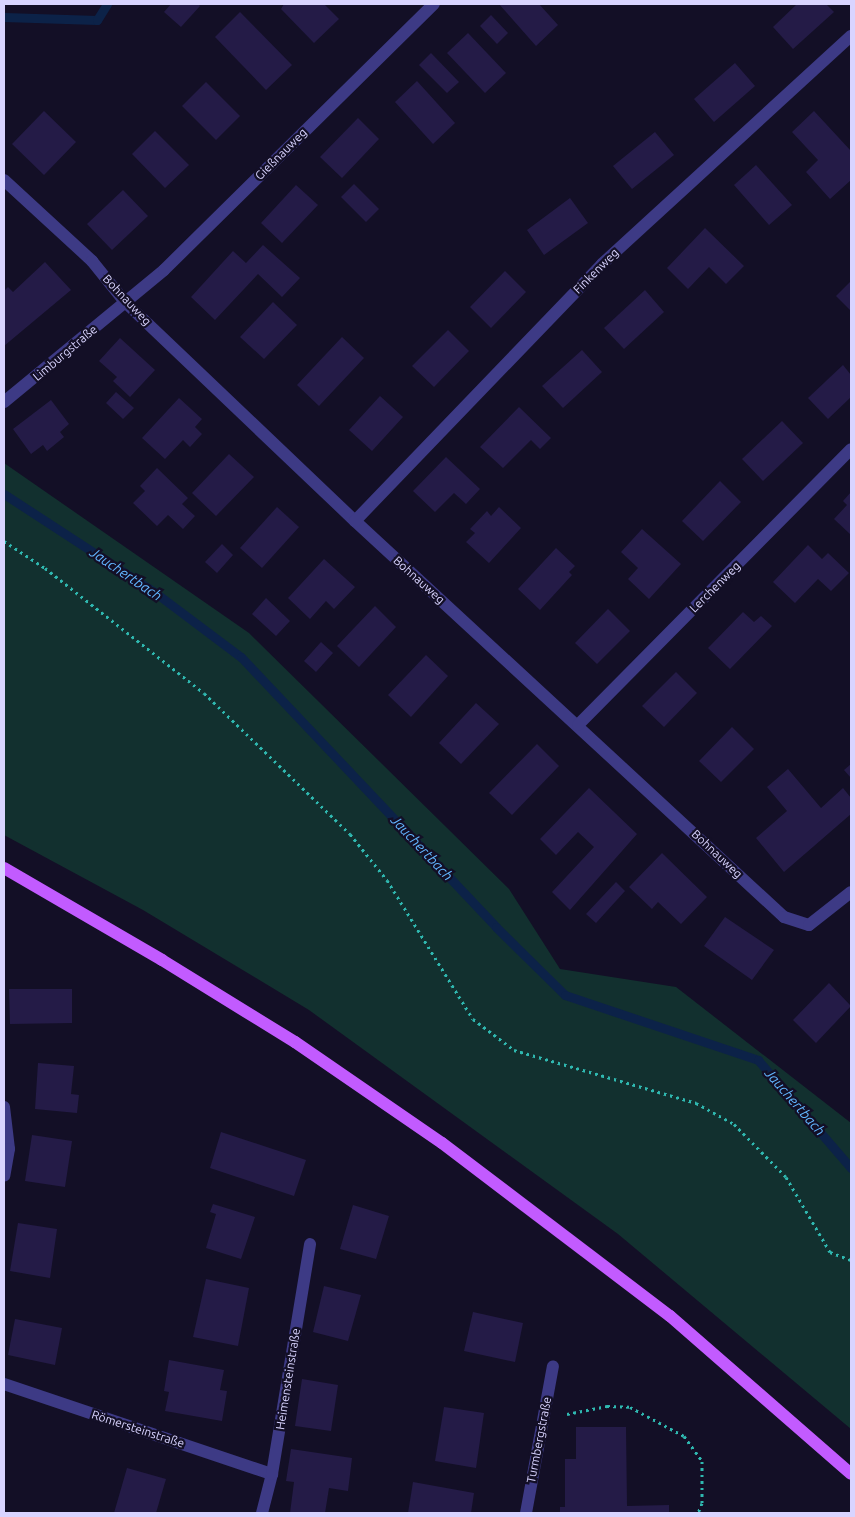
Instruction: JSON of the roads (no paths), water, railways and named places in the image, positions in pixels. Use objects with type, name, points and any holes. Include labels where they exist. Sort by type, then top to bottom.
[{"type":"main road","points":[[4,868],[162,960],[295,1042],[442,1143],[670,1316],[851,1474]]},
{"type":"street","name":"Gießnauweg","points":[[125,302],[164,270],[434,4]]},
{"type":"street","name":"Finkenweg","points":[[355,521],[602,264],[851,36]]},
{"type":"street","name":"Bohnauweg","points":[[4,180],[92,261],[125,302],[355,521],[784,917],[809,925],[851,892]]},
{"type":"street","name":"Limburgstraße","points":[[4,402],[125,302]]},
{"type":"street","name":"Lerchenweg","points":[[578,725],[851,449]]},
{"type":"street","points":[[4,1107],[9,1149],[4,1176]]},
{"type":"street","name":"Heimensteinstraße","points":[[262,1513],[272,1474],[310,1244]]},
{"type":"street","name":"Turmbergstraße","points":[[526,1513],[553,1366]]},
{"type":"street","name":"Römersteinstraße","points":[[4,1384],[272,1474]]},
{"type":"waterway","points":[[4,17],[97,20],[107,4]]},
{"type":"waterway","name":"Jauchertbach","points":[[4,494],[153,591],[241,657],[496,927],[565,995],[758,1060],[851,1168]]}]
